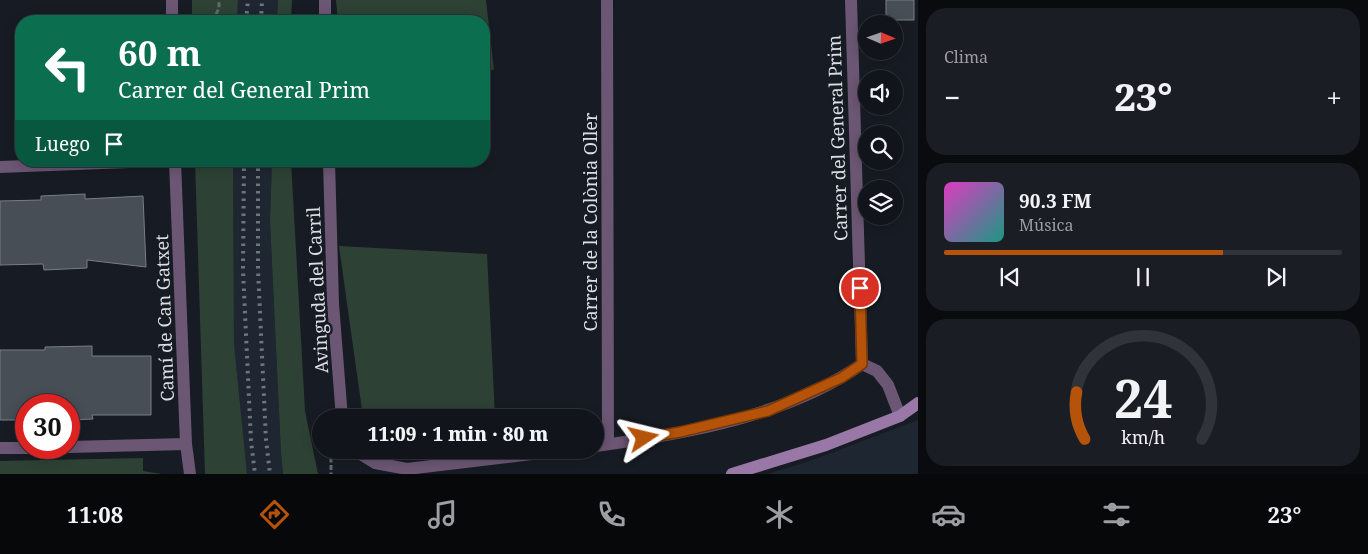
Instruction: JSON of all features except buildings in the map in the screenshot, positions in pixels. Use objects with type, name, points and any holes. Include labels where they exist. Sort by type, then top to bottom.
[{"type":"main road","points":[[732,474],[826,445],[900,416],[918,403]]},
{"type":"main road","points":[[900,416],[918,414]]},
{"type":"street","points":[[172,0],[172,15]]},
{"type":"street","points":[[325,15],[326,0]]},
{"type":"street","name":"Carrer de la Colònia Oller","points":[[602,409],[607,0]]},
{"type":"street","name":"Carrer del General Prim","points":[[851,0],[862,364]]},
{"type":"street","points":[[0,167],[15,166]]},
{"type":"street","name":"Camí de Can Gatxet","points":[[175,167],[186,444],[190,474]]},
{"type":"street","name":"Avinguda del Carril","points":[[329,167],[333,304],[341,409]]},
{"type":"street","points":[[604,445],[680,432],[768,411],[841,378],[862,364],[877,371],[888,385],[900,416]]},
{"type":"street","points":[[80,447],[186,444]]},
{"type":"street","points":[[0,448],[15,448]]},
{"type":"street","points":[[369,459],[376,463],[407,469],[490,459]]},
{"type":"path","points":[[216,15],[219,8],[219,0]]},
{"type":"path","points":[[331,459],[331,474]]},
{"type":"shaded area","points":[[238,0],[278,0],[277,15],[237,15]]},
{"type":"shaded area","points":[[233,167],[272,167],[270,220],[283,474],[247,474],[234,344]]},
{"type":"shaded area","points":[[918,420],[918,474],[767,474],[807,462]]},
{"type":"green space","points":[[192,0],[238,0],[237,15],[192,15]]},
{"type":"green space","points":[[278,0],[292,0],[291,15],[277,15]]},
{"type":"green space","points":[[336,0],[486,0],[488,15],[337,15]]},
{"type":"green space","points":[[490,35],[494,70],[490,70]]},
{"type":"green space","points":[[195,167],[233,167],[234,344],[247,474],[205,474]]},
{"type":"green space","points":[[272,167],[291,167],[305,411],[312,445],[312,459],[315,459],[318,474],[283,474],[270,220]]},
{"type":"green space","points":[[339,246],[487,254],[495,409],[362,409]]},
{"type":"green space","points":[[143,458],[143,471],[162,474],[0,474],[0,461]]},
{"type":"railway","points":[[247,15],[248,0]]},
{"type":"railway","points":[[261,15],[262,0]]},
{"type":"railway","points":[[244,167],[243,270],[251,441],[255,474]]},
{"type":"railway","points":[[258,167],[258,270],[266,440],[270,474]]},
{"type":"route","points":[[644,438],[680,432],[768,411],[841,378],[862,364],[860,288]]}]
